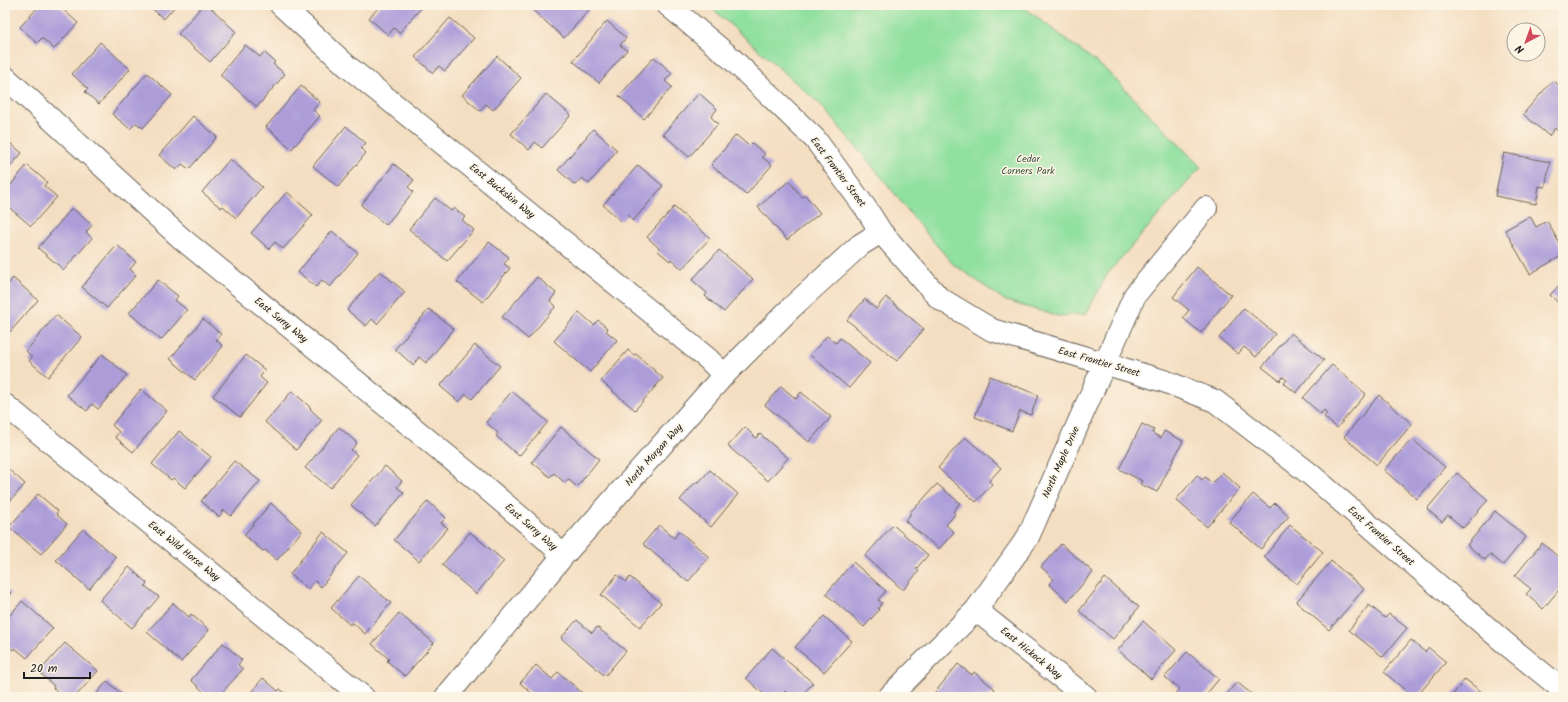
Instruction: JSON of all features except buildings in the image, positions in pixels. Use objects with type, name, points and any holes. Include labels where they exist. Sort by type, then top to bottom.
[{"type":"street","name":"East Buckskin Way","points":[[281,5],[347,66],[641,304],[708,359],[724,375]]},
{"type":"street","name":"East Frontier Street","points":[[668,5],[732,59],[815,139],[867,210],[881,232],[939,298],[992,330],[1164,381],[1215,401],[1310,474],[1505,643],[1563,690]]},
{"type":"street","name":"East Surry Way","points":[[5,77],[181,238],[472,476],[546,539],[563,556]]},
{"type":"street","name":"North Maple Drive","points":[[889,697],[976,610],[1028,537],[1135,295],[1206,208]]},
{"type":"street","name":"North Morgan Way","points":[[446,697],[563,556],[724,375],[804,296],[860,245],[881,232]]},
{"type":"street","name":"East Wild Horse Way","points":[[5,405],[363,697]]},
{"type":"street","name":"East Hickock Way","points":[[976,610],[1086,697]]},
{"type":"green space","name":"Cedar Corners Park","points":[[708,5],[1021,5],[1105,69],[1201,167],[1108,273],[1086,314],[1058,316],[1006,301],[953,264],[919,225],[888,185],[821,105]]}]
